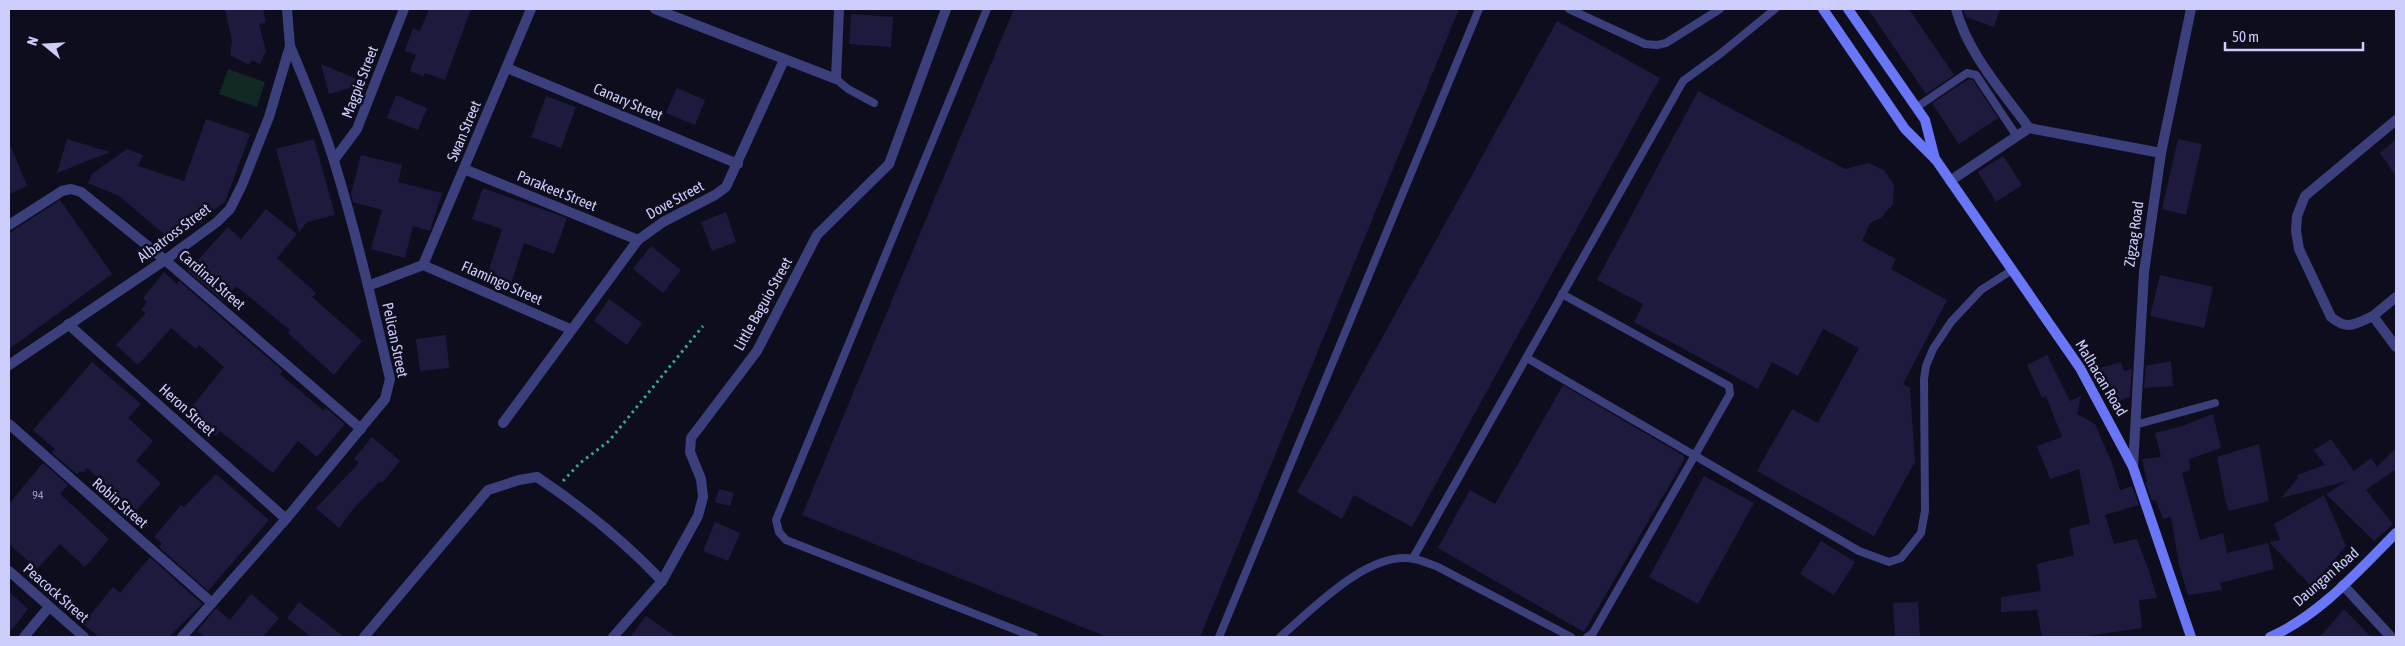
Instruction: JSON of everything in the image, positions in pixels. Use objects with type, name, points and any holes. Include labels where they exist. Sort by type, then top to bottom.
[{"type":"main road","name":"Malhacan Road","points":[[1823,9],[1905,129],[1936,160],[2080,368],[2133,466],[2191,637]]},
{"type":"main road","name":"Malhacan Road","points":[[1848,9],[1918,107],[1925,120],[1936,160]]},
{"type":"main road","name":"Daungan Road","points":[[2270,637],[2287,630],[2344,585],[2396,533]]},
{"type":"street","name":"Albatross Street","points":[[9,364],[166,260],[217,222],[230,209],[242,185],[269,117],[290,46],[287,9]]},
{"type":"street","name":"Magpie Street","points":[[334,160],[357,129],[404,9]]},
{"type":"street","name":"Swan Street","points":[[423,265],[531,9]]},
{"type":"street","points":[[655,9],[671,12],[784,60],[836,79],[839,9]]},
{"type":"street","name":"Little Baguio Street","points":[[612,637],[662,581],[698,516],[703,497],[701,479],[690,452],[691,438],[756,350],[818,235],[888,164],[946,9]]},
{"type":"street","points":[[1956,9],[1959,20],[1976,56],[2029,128]]},
{"type":"street","name":"Zigzag Road","points":[[2133,466],[2144,272],[2161,153],[2191,9]]},
{"type":"street","name":"Pelican Street","points":[[182,637],[286,519],[361,429],[385,399],[390,379],[368,286],[334,160],[315,106],[290,46]]},
{"type":"street","name":"Dove Street","points":[[503,423],[570,329],[638,240],[663,222],[726,187],[784,60]]},
{"type":"street","name":"Canary Street","points":[[507,68],[738,164]]},
{"type":"street","points":[[2396,120],[2305,196],[2297,216],[2296,230],[2299,249],[2331,317],[2339,323],[2349,326],[2373,316],[2396,297]]},
{"type":"street","points":[[1950,181],[2029,128],[2161,153]]},
{"type":"street","name":"Parakeet Street","points":[[464,169],[638,240]]},
{"type":"street","name":"Cardinal Street","points":[[9,225],[53,195],[71,189],[81,192],[166,260],[361,429]]},
{"type":"street","points":[[368,286],[423,265]]},
{"type":"street","name":"Flamingo Street","points":[[423,265],[570,329]]},
{"type":"street","points":[[2373,316],[2396,347]]},
{"type":"street","name":"Heron Street","points":[[68,324],[286,519]]},
{"type":"street","name":"Robin Street","points":[[9,424],[212,603]]},
{"type":"street","points":[[364,637],[488,490],[519,480],[537,477],[555,489],[620,538],[634,555],[662,581]]},
{"type":"street","name":"Peacock Street","points":[[9,571],[84,637]]},
{"type":"street","points":[[2344,585],[2391,637]]},
{"type":"street","points":[[24,637],[50,607]]},
{"type":"lane","points":[[987,9],[776,520],[779,532],[786,540],[1034,637]]},
{"type":"lane","points":[[1218,637],[1479,9]]},
{"type":"lane","points":[[1568,9],[1645,44],[1657,46],[1666,43],[1720,9]]},
{"type":"lane","points":[[1413,558],[1683,81],[1720,54],[1775,9]]},
{"type":"lane","points":[[1918,107],[1966,73],[1972,73],[1976,76],[2016,135]]},
{"type":"lane","points":[[836,79],[848,89],[874,103]]},
{"type":"lane","points":[[1527,358],[1859,551],[1889,562],[1901,558],[1921,533],[1925,511],[1924,380],[1926,366],[1933,349],[1951,322],[1981,290],[2012,270]]},
{"type":"lane","points":[[1562,294],[1728,386],[1730,394],[1593,633],[1587,637]]},
{"type":"lane","points":[[2135,425],[2215,403]]},
{"type":"lane","points":[[1280,637],[1347,581],[1382,562],[1413,558],[1436,566],[1571,637]]},
{"type":"path","points":[[555,489],[580,463],[609,441],[703,326]]},
{"type":"green space","points":[[228,69],[265,82],[257,107],[219,94]]},
{"type":"building","points":[[225,9],[263,9],[266,23],[259,24],[266,51],[260,64],[252,60],[249,65],[230,55],[232,41]]},
{"type":"building","points":[[429,9],[471,9],[445,80],[425,73],[423,76],[410,71],[416,55],[405,51],[413,28],[420,31]]},
{"type":"building","points":[[1014,9],[1459,9],[1200,637],[1107,637],[802,515]]},
{"type":"building","points":[[1868,9],[1909,9],[1954,75],[1926,94]]},
{"type":"building","points":[[1963,9],[2000,9],[1994,27],[1966,17]]},
{"type":"building","points":[[851,14],[893,17],[891,47],[849,44]]},
{"type":"building","points":[[1557,21],[1660,78],[1412,527],[1354,495],[1342,519],[1297,492]]},
{"type":"building","points":[[321,64],[366,83],[329,94]]},
{"type":"building","points":[[1969,79],[1973,80],[1998,118],[1959,144],[1932,103]]},
{"type":"building","points":[[677,88],[705,100],[695,125],[666,113]]},
{"type":"building","points":[[1698,91],[1845,169],[1868,163],[1884,170],[1894,185],[1893,204],[1881,218],[1870,223],[1862,241],[1896,259],[1891,269],[1947,300],[1903,384],[1910,388],[1915,462],[1874,536],[1757,471],[1792,409],[1818,423],[1859,348],[1823,329],[1798,376],[1772,362],[1758,389],[1634,322],[1643,304],[1597,280]]},
{"type":"building","points":[[396,95],[427,108],[418,130],[387,118]]},
{"type":"building","points":[[546,96],[576,107],[561,148],[531,137]]},
{"type":"building","points":[[206,119],[250,134],[225,202],[177,236],[164,234],[119,196],[88,183],[92,174],[127,149],[143,155],[138,166],[184,181]]},
{"type":"building","points":[[67,139],[110,152],[57,173]]},
{"type":"building","points":[[314,139],[335,215],[307,222],[299,232],[276,149]]},
{"type":"building","points":[[2178,139],[2202,144],[2186,215],[2162,209]]},
{"type":"building","points":[[2396,139],[2396,176],[2380,153]]},
{"type":"building","points":[[9,142],[27,186],[9,194]]},
{"type":"building","points":[[361,155],[402,165],[398,182],[442,193],[430,231],[413,226],[405,258],[371,249],[382,210],[353,202],[351,194]]},
{"type":"building","points":[[2003,156],[2022,185],[1996,202],[1978,172]]},
{"type":"building","points":[[483,188],[567,218],[554,254],[524,243],[511,284],[487,276],[502,229],[472,219]]},
{"type":"building","points":[[60,200],[112,274],[9,349],[9,233]]},
{"type":"building","points":[[266,209],[297,234],[277,258],[316,293],[312,297],[362,341],[334,375],[288,333],[290,330],[236,286],[223,301],[188,271],[228,227],[241,239]]},
{"type":"building","points":[[726,212],[736,242],[712,251],[701,222]]},
{"type":"building","points":[[651,246],[681,270],[663,293],[633,269]]},
{"type":"building","points":[[164,272],[177,284],[179,281],[283,371],[280,374],[324,411],[326,408],[345,424],[317,457],[298,441],[273,473],[220,431],[216,436],[191,414],[191,408],[224,367],[199,345],[196,349],[171,328],[138,365],[116,345],[146,313],[141,310],[147,302],[143,298]]},
{"type":"building","points":[[2160,275],[2213,287],[2204,328],[2150,316]]},
{"type":"building","points":[[609,299],[642,323],[627,345],[594,321]]},
{"type":"building","points":[[446,335],[449,368],[420,371],[416,339]]},
{"type":"building","points":[[2047,355],[2070,401],[2081,396],[2077,414],[2095,424],[2112,463],[2120,490],[2132,486],[2139,505],[2105,515],[2114,544],[2137,539],[2149,571],[2157,598],[2139,600],[2142,628],[2080,637],[2042,637],[2037,610],[2001,612],[2001,597],[2041,591],[2037,564],[2074,555],[2069,529],[2090,523],[2079,469],[2050,479],[2037,446],[2062,437],[2046,396],[2042,398],[2027,365]]},
{"type":"building","points":[[2171,361],[2173,386],[2144,388],[2146,366]]},
{"type":"building","points":[[92,362],[141,404],[128,418],[153,441],[136,461],[161,483],[135,512],[87,468],[83,473],[80,471],[77,474],[52,453],[55,449],[33,430]]},
{"type":"building","points":[[2121,362],[2124,371],[2132,369],[2130,397],[2111,403],[2100,368]]},
{"type":"building","points":[[1563,385],[1684,456],[1684,460],[1584,632],[1438,548],[1470,490],[1495,504]]},
{"type":"building","points":[[2213,414],[2221,448],[2189,459],[2190,470],[2182,473],[2200,540],[2223,533],[2227,553],[2268,543],[2274,569],[2220,583],[2222,590],[2188,595],[2179,565],[2171,517],[2163,519],[2156,500],[2152,501],[2145,482],[2147,482],[2142,459],[2161,457],[2155,433],[2182,426]]},
{"type":"building","points":[[372,437],[400,461],[382,483],[380,481],[353,509],[339,528],[316,508],[359,463],[354,459]]},
{"type":"building","points":[[2331,439],[2354,471],[2371,458],[2377,467],[2396,448],[2396,469],[2366,490],[2393,524],[2374,541],[2326,494],[2347,481],[2281,498],[2298,478],[2297,475],[2325,465],[2314,450]]},
{"type":"building","points":[[2259,444],[2269,501],[2229,511],[2217,457]]},
{"type":"building","points":[[43,463],[68,485],[60,494],[109,539],[85,567],[60,544],[37,569],[9,544],[9,504]]},
{"type":"building","points":[[216,474],[269,520],[208,591],[159,547],[162,543],[154,537],[181,505],[184,507]]},
{"type":"building","points":[[1704,476],[1754,503],[1698,604],[1649,577]]},
{"type":"building","points":[[719,489],[734,493],[730,506],[715,502]]},
{"type":"building","points":[[2324,495],[2346,546],[2311,586],[2269,542],[2280,540],[2274,524]]},
{"type":"building","points":[[715,522],[740,533],[728,561],[703,551]]},
{"type":"building","points":[[1821,541],[1855,562],[1834,595],[1800,574]]},
{"type":"building","points":[[150,557],[202,604],[169,637],[99,637],[83,624],[113,587],[120,593]]},
{"type":"building","points":[[9,592],[28,609],[9,633]]},
{"type":"building","points":[[251,594],[279,618],[263,637],[205,637],[197,631],[216,608],[230,620]]},
{"type":"building","points":[[299,602],[344,637],[311,637],[287,618]]},
{"type":"building","points":[[1918,602],[1920,637],[1895,637],[1893,603]]},
{"type":"building","points":[[2344,609],[2371,637],[2320,637]]},
{"type":"building","points":[[646,616],[676,637],[630,637]]}]
